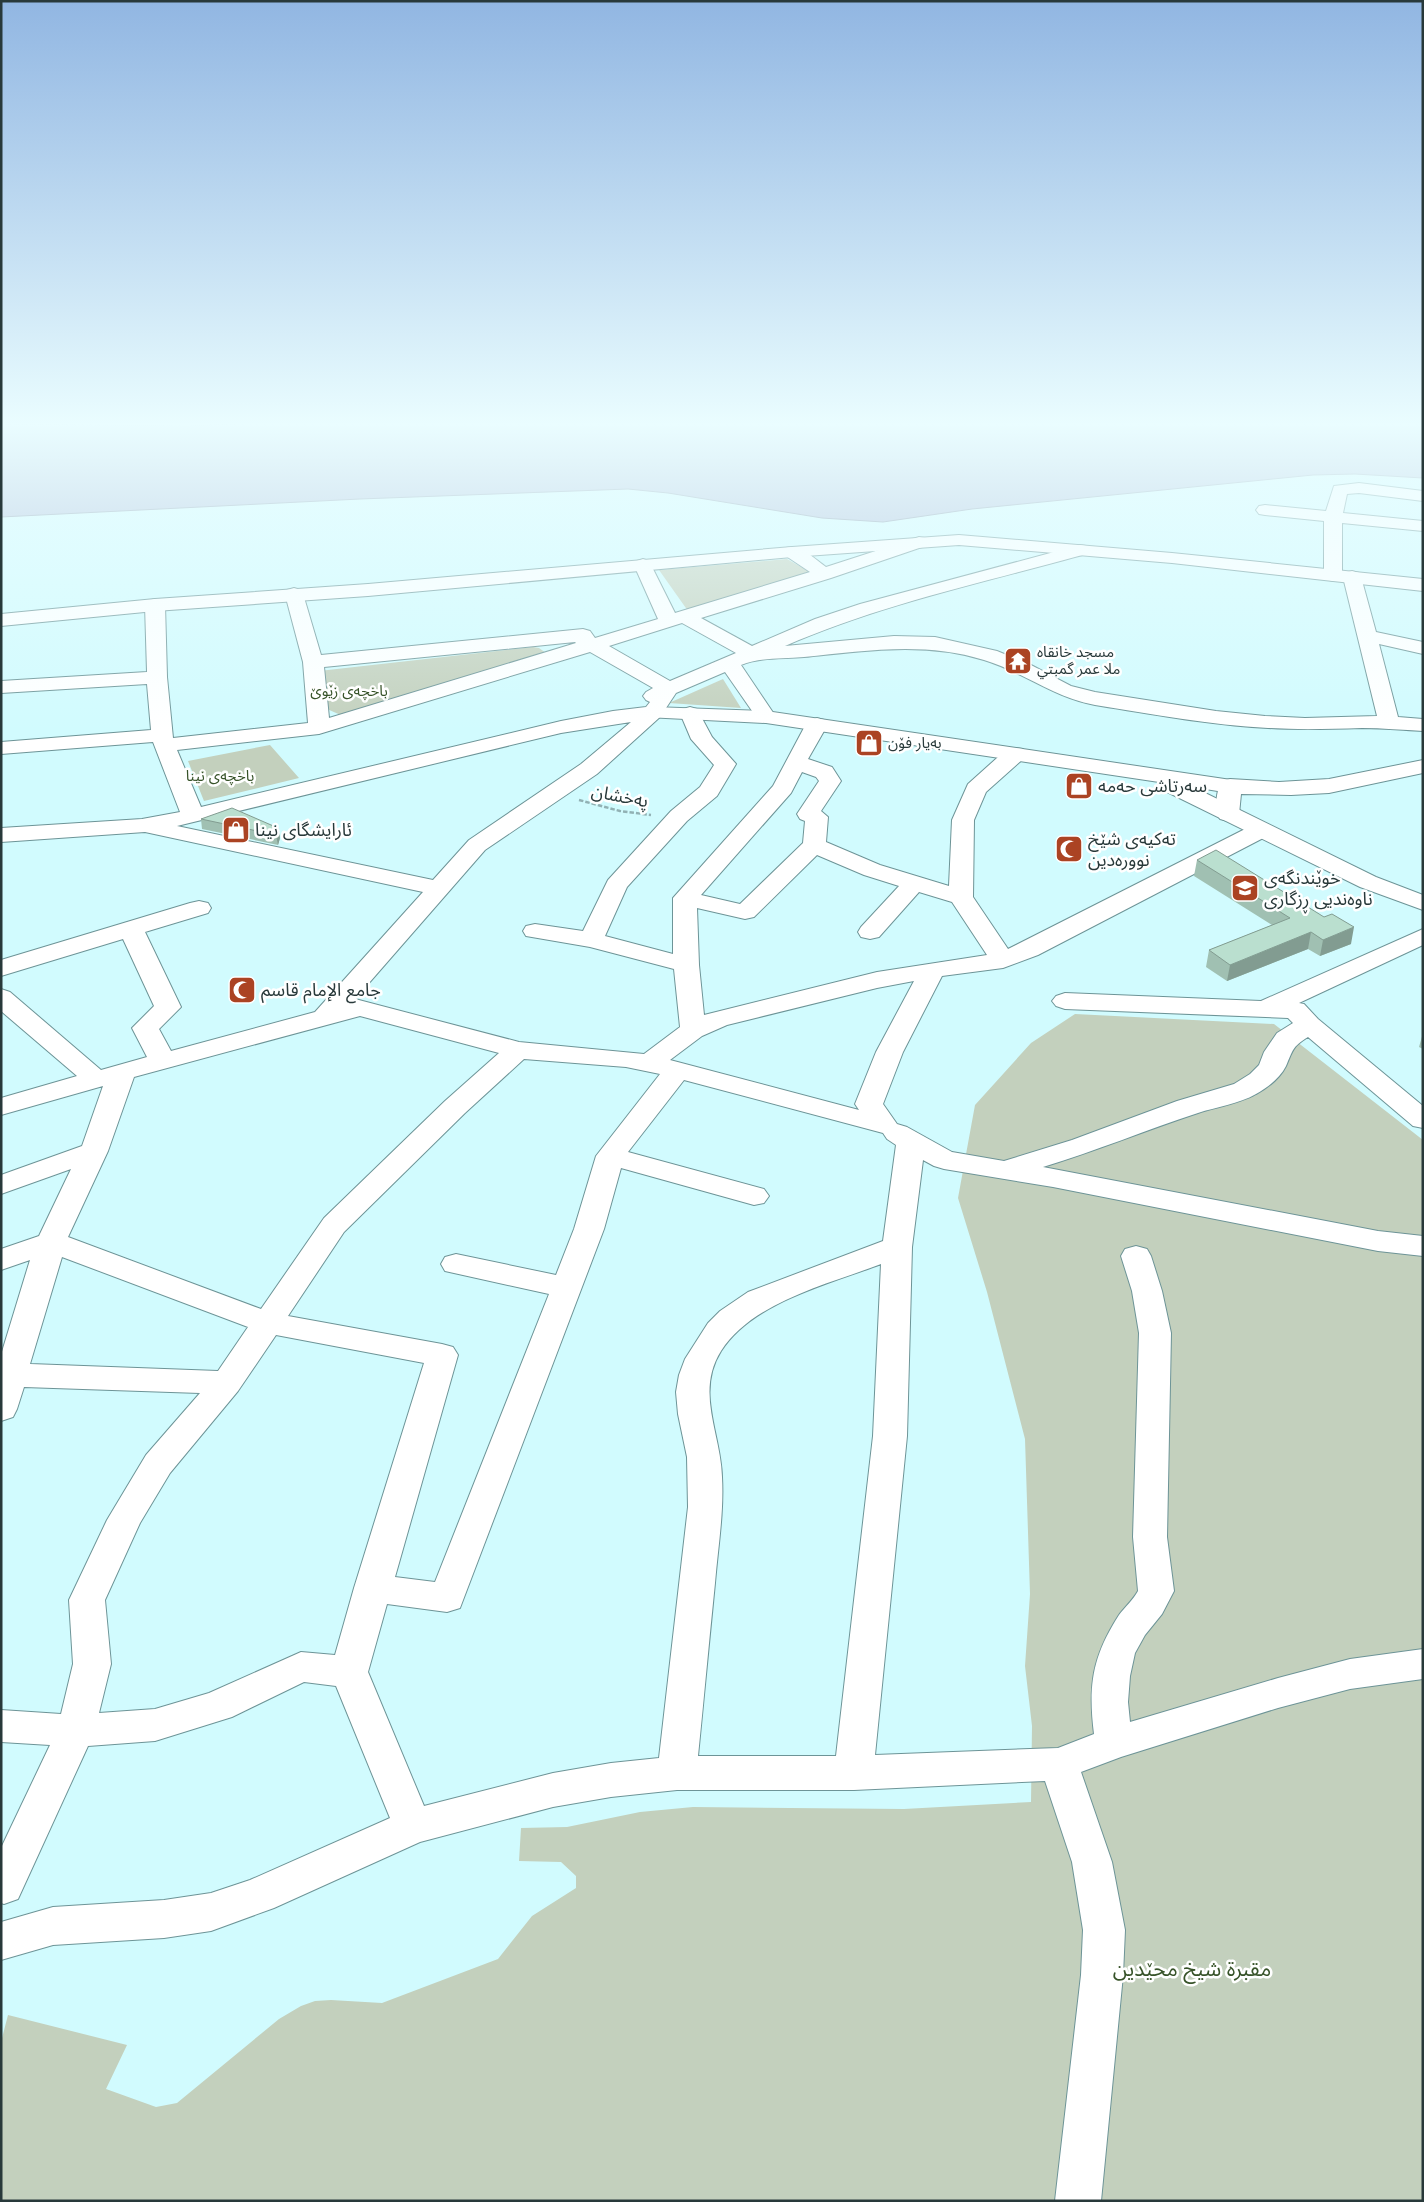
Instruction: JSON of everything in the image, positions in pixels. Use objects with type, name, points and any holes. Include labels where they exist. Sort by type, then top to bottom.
[{"type":"street","points":[[1334,526],[1342,576],[1367,636],[1389,723]]},
{"type":"street","points":[[1,620],[155,605],[368,590],[643,564],[960,540],[1080,550],[1423,585]]},
{"type":"street","points":[[1,748],[163,740],[319,728],[585,640],[677,619],[824,574],[919,542]]},
{"type":"street","points":[[1011,544],[1019,567]]},
{"type":"street","points":[[643,564],[677,619],[751,653],[790,652],[881,625],[1019,567],[1080,550]]},
{"type":"street","points":[[792,552],[824,574]]},
{"type":"street","points":[[294,594],[314,662],[319,728]]},
{"type":"street","points":[[155,605],[157,677],[163,740],[193,816]]},
{"type":"street","points":[[596,720],[822,624],[881,625],[935,643],[975,651],[1011,663],[1064,690],[1093,698],[1216,717],[1265,722],[1423,725]]},
{"type":"street","points":[[1367,636],[1423,648]]},
{"type":"street","points":[[314,662],[585,640],[669,689]]},
{"type":"street","points":[[729,663],[766,716]]},
{"type":"street","points":[[1,688],[157,677]]},
{"type":"street","points":[[341,1009],[439,888],[477,845],[589,769],[653,713],[669,689]]},
{"type":"street","points":[[1,835],[142,826],[193,816],[520,736],[596,720],[653,713],[766,716],[1148,774],[1263,789],[1308,788],[1350,782],[1423,766]]},
{"type":"street","points":[[591,940],[616,885],[679,816],[709,791],[725,764],[702,739],[690,713]]},
{"type":"street","points":[[693,1030],[686,965],[685,898],[783,788],[795,762],[817,724]]},
{"type":"street","points":[[1003,960],[961,897],[963,820],[976,789],[1015,754]]},
{"type":"street","points":[[685,898],[745,912],[814,846],[817,817],[808,814],[830,780],[824,772],[795,762]]},
{"type":"street","points":[[1148,774],[1368,882],[1423,903]]},
{"type":"street","points":[[1228,814],[1230,786]]},
{"type":"street","points":[[142,826],[439,888]]},
{"type":"street","points":[[372,1588],[447,1598],[589,1229],[610,1156],[663,1067],[693,1030],[718,1019],[801,997],[877,980],[1003,960],[1029,950],[1262,830]]},
{"type":"street","points":[[814,846],[872,870],[961,897]]},
{"type":"street","points":[[870,932],[915,882]]},
{"type":"street","points":[[1,968],[199,908]]},
{"type":"street","points":[[131,929],[168,1007],[145,1028],[163,1061]]},
{"type":"street","points":[[535,931],[591,940],[686,965]]},
{"type":"street","points":[[1065,1001],[1289,1011],[1423,936]]},
{"type":"street","points":[[882,1125],[869,1104],[875,1083],[890,1049],[933,970]]},
{"type":"street","points":[[1,997],[109,1075]]},
{"type":"street","points":[[1,1107],[341,1009],[518,1050],[626,1059],[663,1067],[882,1125],[944,1160],[1378,1241],[1423,1246]]},
{"type":"street","points":[[1289,1011],[1423,1120]]},
{"type":"street","points":[[1005,1170],[1082,1146],[1187,1107],[1244,1090],[1260,1080],[1272,1067],[1277,1052],[1286,1040],[1289,1011]]},
{"type":"street","points":[[4,1886],[76,1731],[92,1664],[87,1600],[124,1520],[158,1464],[227,1383],[334,1225],[455,1107],[518,1050]]},
{"type":"street","points":[[1,1409],[13,1375],[51,1242],[94,1151],[109,1075]]},
{"type":"street","points":[[854,1773],[890,1436],[897,1248],[910,1141]]},
{"type":"street","points":[[1,1185],[94,1151]]},
{"type":"street","points":[[610,1156],[754,1196]]},
{"type":"street","points":[[1,1260],[51,1242],[268,1324],[442,1355],[372,1588],[349,1672],[413,1826]]},
{"type":"street","points":[[677,1773],[706,1507],[706,1467],[703,1447],[692,1409],[692,1391],[697,1369],[708,1345],[722,1326],[740,1309],[759,1299],[897,1248]]},
{"type":"street","points":[[1114,1743],[1109,1702],[1111,1676],[1117,1653],[1132,1625],[1149,1604],[1156,1591],[1150,1537],[1155,1333],[1147,1291],[1136,1256]]},
{"type":"street","points":[[456,1264],[566,1288]]},
{"type":"street","points":[[13,1375],[227,1383]]},
{"type":"street","points":[[1,1941],[53,1926],[164,1919],[211,1912],[260,1895],[413,1826],[553,1790],[611,1780],[677,1773],[854,1773],[1059,1764],[1114,1743],[1278,1693],[1350,1674],[1423,1664]]},
{"type":"street","points":[[1,1726],[76,1731],[155,1725],[219,1706],[301,1666],[349,1672]]},
{"type":"street","points":[[1059,1764],[1092,1862],[1100,1896],[1104,1930],[1102,1975],[1078,2201]]},
{"type":"path","name":"پەخشان","points":[[558,791],[587,803],[620,811],[679,816]]},
{"type":"green space","points":[[787,559],[810,572],[688,611],[659,570]]},
{"type":"green space","name":"باخچەی زێوێ","points":[[533,647],[539,648],[546,653],[343,716],[327,709],[319,671]]},
{"type":"green space","points":[[723,679],[741,708],[669,703]]},
{"type":"green space","name":"باخچەی نینا","points":[[270,745],[299,778],[204,801],[188,761]]},
{"type":"green space","name":"مقبرة شيخ محێدین","points":[[1075,1014],[1274,1024],[1423,1140],[1423,2201],[1,2201],[1,2042],[8,2015],[127,2045],[106,2089],[156,2107],[177,2103],[279,2019],[301,2006],[315,2001],[331,2000],[382,2003],[498,1959],[532,1916],[576,1888],[576,1876],[561,1862],[519,1861],[521,1828],[567,1827],[640,1812],[693,1807],[904,1809],[1031,1802],[1032,1726],[1025,1666],[1030,1594],[1025,1439],[987,1292],[958,1198],[975,1105],[1031,1043]]},
{"type":"building","points":[[232,808],[278,828],[276,835],[201,819]]},
{"type":"building","points":[[1216,850],[1324,917],[1332,914],[1354,927],[1323,940],[1311,932],[1230,965],[1209,950],[1290,918],[1197,860]]},
{"type":"place","name":"مسجد خانقاه ملا عمر گمبتي","points":[[1018,661]]},
{"type":"place","name":"بەیار فۆن","points":[[869,743]]},
{"type":"place","name":"سەرتاشی حەمە","points":[[1079,786]]},
{"type":"place","name":"ئارایشگای نینا","points":[[236,830]]},
{"type":"place","name":"تەکیەی شێخ نوورەدین","points":[[1069,849]]},
{"type":"place","name":"خوێندنگەی ناوەندیی ڕزگاری","points":[[1245,888]]},
{"type":"place","name":"جامع الإمام قاسم","points":[[242,990]]}]
